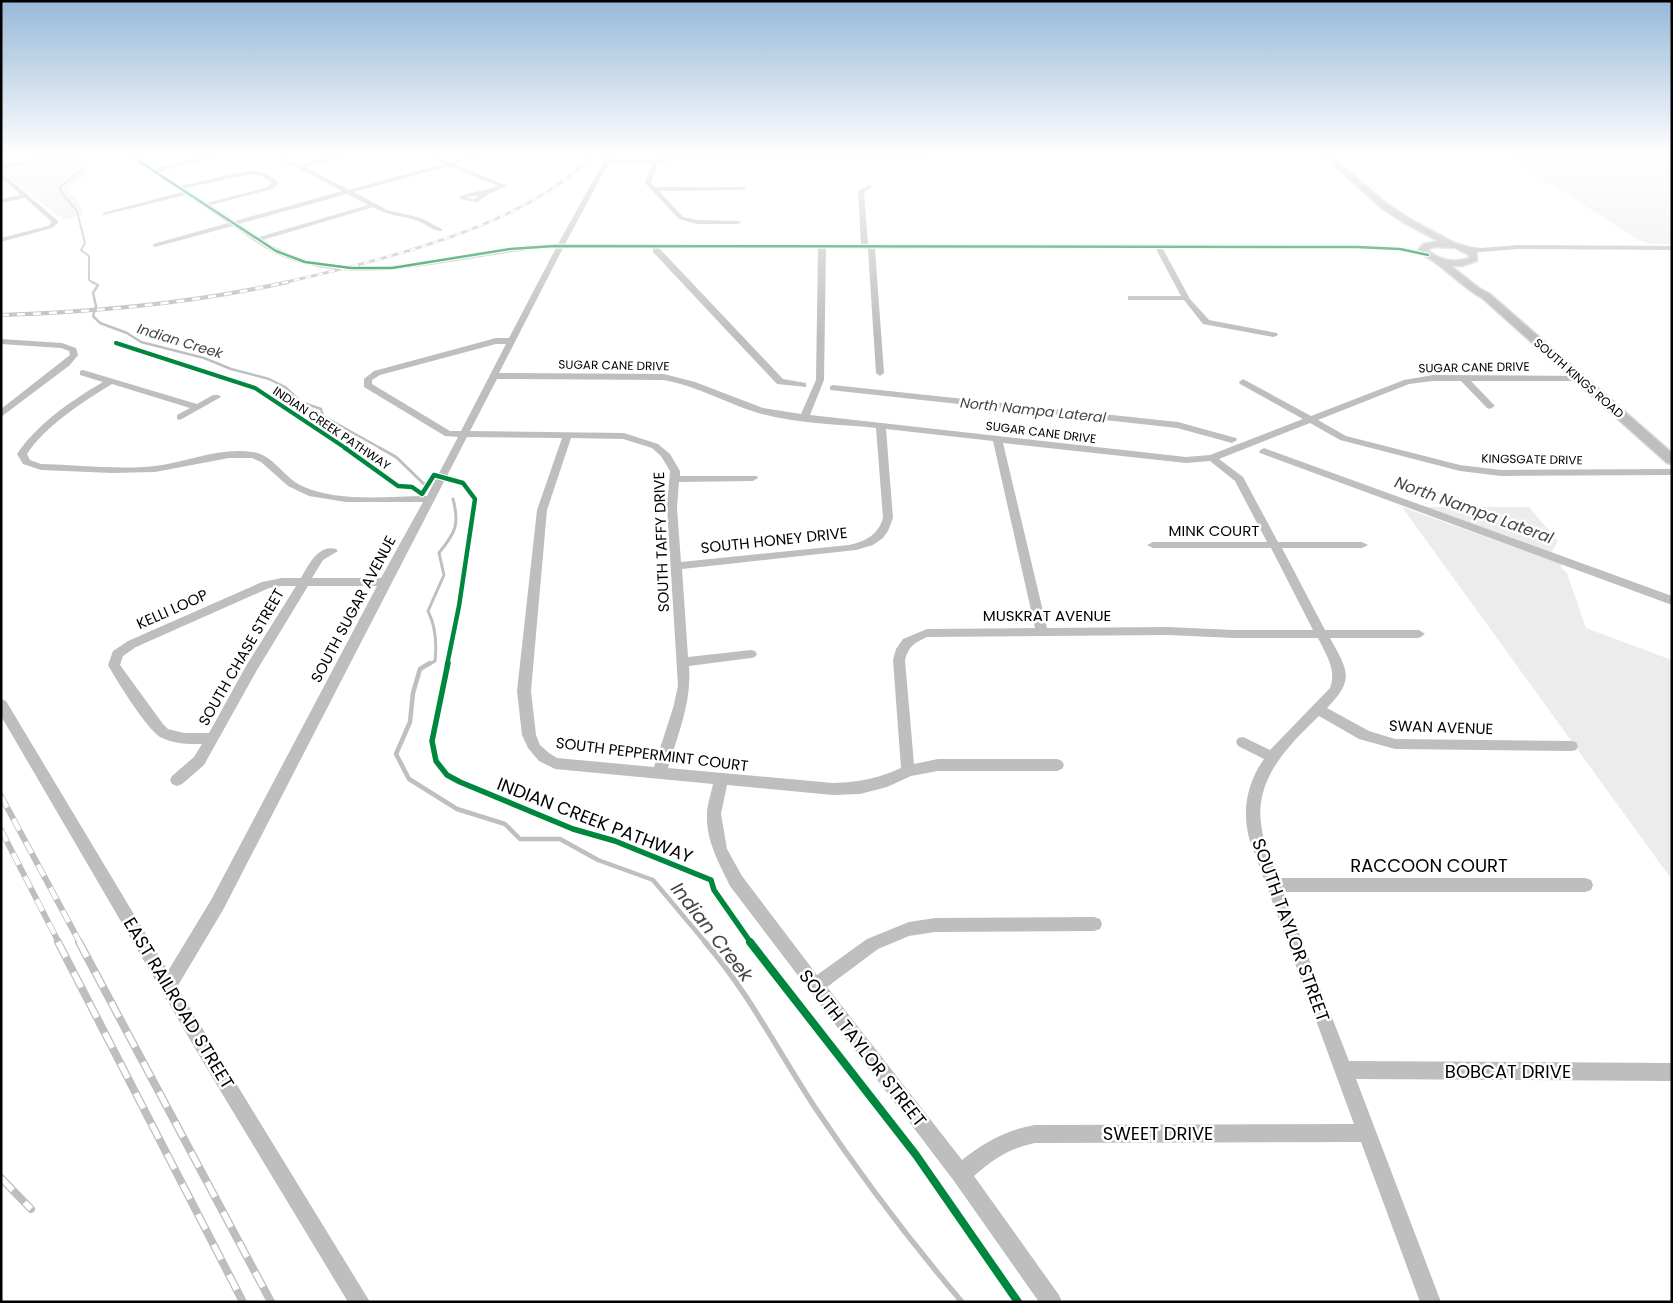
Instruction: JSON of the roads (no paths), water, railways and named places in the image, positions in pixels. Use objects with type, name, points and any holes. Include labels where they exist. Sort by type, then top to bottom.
[{"type":"main road","name":"SOUTH KINGS ROAD","points":[[1392,215],[1428,236],[1430,251],[1475,290],[1486,296],[1672,460]]},
{"type":"main road","points":[[1397,215],[1407,222],[1470,252],[1471,260],[1452,262],[1430,251]]},
{"type":"main road","points":[[1430,251],[1457,246]]},
{"type":"main road","name":"SOUTH KINGS ROAD","points":[[1471,260],[1462,268],[1462,272],[1483,290],[1486,296]]},
{"type":"street","points":[[1,240],[55,225],[56,222],[49,215]]},
{"type":"street","points":[[220,215],[276,251],[294,259],[333,267],[364,269],[420,265],[510,249],[561,246],[1357,248],[1430,251]]},
{"type":"street","points":[[156,245],[262,215]]},
{"type":"street","points":[[258,239],[341,215]]},
{"type":"street","points":[[390,215],[414,217],[440,230]]},
{"type":"street","name":"SOUTH SUGAR AVENUE","points":[[169,985],[216,905],[385,582],[431,499],[511,341],[578,215]]},
{"type":"street","points":[[678,215],[687,220],[738,222]]},
{"type":"street","points":[[864,215],[880,373]]},
{"type":"street","points":[[804,418],[820,380],[822,246]]},
{"type":"street","points":[[1457,246],[1481,250],[1509,247],[1672,248]]},
{"type":"street","points":[[1158,247],[1188,298],[1201,318],[1206,322],[1274,335]]},
{"type":"street","points":[[1471,260],[1500,250],[1539,248]]},
{"type":"street","points":[[1131,298],[1188,298]]},
{"type":"street","points":[[1,341],[62,346],[73,350],[74,355],[1,414]]},
{"type":"street","name":"SOUTH TAFFY DRIVE","points":[[511,341],[496,341],[377,373],[368,379],[368,385],[448,434],[606,434],[640,439],[655,446],[665,454],[675,470],[672,508],[684,696],[659,773]]},
{"type":"street","points":[[83,373],[197,407]]},
{"type":"street","name":"SUGAR CANE DRIVE","points":[[494,376],[664,377],[691,382],[757,410],[804,418],[1186,460],[1212,458],[1406,382],[1433,378],[1579,378]]},
{"type":"street","points":[[1463,378],[1490,406]]},
{"type":"street","points":[[111,381],[90,392],[29,442],[22,454],[23,459],[32,465],[41,467],[140,470],[170,467],[228,456],[250,455],[265,459],[286,481],[309,492],[350,498],[431,499]]},
{"type":"street","name":"KINGSGATE DRIVE","points":[[1243,382],[1343,438],[1365,445],[1484,472],[1672,472]]},
{"type":"street","points":[[180,417],[216,397]]},
{"type":"street","name":"SOUTH HONEY DRIVE","points":[[676,566],[849,548],[875,540],[886,528],[888,518],[881,426]]},
{"type":"street","name":"SOUTH PEPPERMINT COURT","points":[[568,434],[542,510],[524,691],[529,735],[535,748],[544,757],[556,763],[721,780],[833,789],[860,788],[882,783],[908,772],[938,765],[1057,765]]},
{"type":"street","points":[[998,440],[1042,631]]},
{"type":"street","name":"SOUTH TAYLOR STREET","points":[[1212,458],[1239,479],[1338,665],[1340,678],[1336,690],[1272,757],[1264,770],[1252,801],[1253,822],[1273,885],[1431,1302]]},
{"type":"street","points":[[675,480],[753,478]]},
{"type":"street","name":"MINK COURT","points":[[1153,545],[1362,545]]},
{"type":"street","name":"SOUTH CHASE STREET","points":[[177,780],[198,760],[213,738],[251,669],[319,558],[332,551]]},
{"type":"street","name":"KELLI LOOP","points":[[213,738],[178,738],[165,735],[158,728],[114,665],[117,654],[132,644],[266,585],[282,582],[385,582]]},
{"type":"street","name":"MUSKRAT AVENUE","points":[[908,772],[899,660],[901,650],[906,642],[915,636],[939,632],[1042,631],[1419,634]]},
{"type":"street","points":[[683,662],[751,654]]},
{"type":"street","name":"EAST RAILROAD STREET","points":[[1,704],[169,985],[209,1056],[360,1302]]},
{"type":"street","name":"SWAN AVENUE","points":[[1318,710],[1360,735],[1376,741],[1395,744],[1571,746]]},
{"type":"street","points":[[1243,742],[1272,757]]},
{"type":"street","name":"SOUTH TAYLOR STREET","points":[[721,780],[714,814],[720,849],[736,881],[961,1174],[1052,1302]]},
{"type":"street","name":"RACCOON COURT","points":[[1273,885],[1585,886]]},
{"type":"street","points":[[815,986],[871,946],[892,934],[914,927],[935,925],[1094,924]]},
{"type":"street","name":"BOBCAT DRIVE","points":[[1344,1070],[1672,1072]]},
{"type":"street","name":"SWEET DRIVE","points":[[961,1174],[995,1145],[1012,1137],[1035,1134],[1367,1132]]},
{"type":"waterway","name":"Indian Creek","points":[[78,215],[85,243],[81,250],[89,256],[89,280],[94,283]]},
{"type":"waterway","name":"North Nampa Lateral","points":[[656,250],[780,382],[803,385]]},
{"type":"waterway","name":"Indian Creek","points":[[94,283],[98,285],[93,293],[96,306],[93,316],[100,323],[127,333],[141,342],[204,358],[231,369],[269,379],[285,387],[301,402],[321,409],[323,416],[382,449]]},
{"type":"waterway","name":"North Nampa Lateral","points":[[833,388],[1178,425],[1232,440]]},
{"type":"waterway","name":"Indian Creek","points":[[380,448],[396,457],[424,484]]},
{"type":"waterway","name":"North Nampa Lateral","points":[[1264,451],[1672,601]]},
{"type":"waterway","name":"Indian Creek","points":[[428,665],[435,661],[436,648],[434,629],[428,611],[444,575],[439,553],[455,528],[456,516],[453,499]]},
{"type":"waterway","name":"Indian Creek","points":[[430,663],[420,669],[413,693],[410,722],[396,754],[409,779],[457,809],[505,824],[520,839],[560,839],[598,860],[653,880],[706,943]]},
{"type":"waterway","name":"Indian Creek","points":[[705,942],[750,1002],[816,1109],[850,1159],[886,1208],[962,1302]]},
{"type":"railway","points":[[282,283],[404,252],[448,238],[504,215]]},
{"type":"railway","points":[[1,315],[73,312],[181,301],[288,282]]},
{"type":"railway","points":[[1,796],[80,943]]},
{"type":"railway","points":[[1,830],[59,943]]},
{"type":"railway","points":[[58,942],[243,1302]]},
{"type":"railway","points":[[79,942],[271,1302]]},
{"type":"railway","points":[[1,1178],[31,1209]]}]
